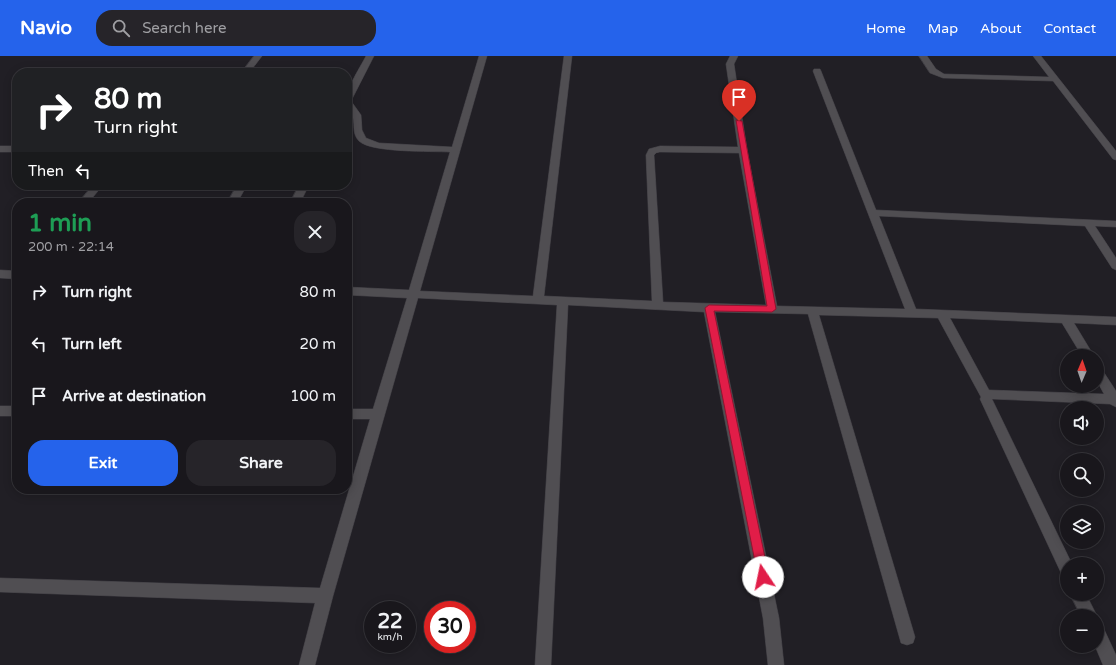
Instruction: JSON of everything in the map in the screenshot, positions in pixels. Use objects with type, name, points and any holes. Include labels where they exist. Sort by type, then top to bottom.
[{"type":"street","points":[[249,68],[258,56]]},
{"type":"street","points":[[352,91],[370,56]]},
{"type":"street","points":[[307,665],[325,596],[483,56]]},
{"type":"street","points":[[538,299],[568,56]]},
{"type":"street","points":[[734,56],[730,64],[743,150],[772,309]]},
{"type":"street","points":[[923,56],[933,71],[943,76],[1054,79]]},
{"type":"street","points":[[1037,56],[1116,157]]},
{"type":"street","points":[[817,71],[912,312]]},
{"type":"street","points":[[352,109],[357,117],[358,130],[364,141],[380,146],[455,150]]},
{"type":"street","points":[[0,149],[12,149]]},
{"type":"street","points":[[658,305],[650,155],[652,151],[660,149],[743,150]]},
{"type":"street","points":[[0,158],[12,150]]},
{"type":"street","points":[[87,198],[94,190]]},
{"type":"street","points":[[874,213],[1116,224]]},
{"type":"street","points":[[1088,223],[1116,266]]},
{"type":"street","points":[[0,274],[12,275]]},
{"type":"street","points":[[352,291],[709,308],[912,312],[942,315],[1116,321]]},
{"type":"street","points":[[543,665],[563,300]]},
{"type":"street","points":[[709,308],[764,580],[771,618],[776,665]]},
{"type":"street","points":[[812,310],[906,638]]},
{"type":"street","points":[[942,315],[987,397],[986,399],[1061,557]]},
{"type":"street","points":[[1066,320],[1084,349]]},
{"type":"street","points":[[1104,382],[1115,400]]},
{"type":"street","points":[[987,397],[992,394],[1115,400]]},
{"type":"street","points":[[0,410],[12,411]]},
{"type":"street","points":[[352,414],[378,414]]},
{"type":"street","points":[[0,585],[325,596]]},
{"type":"street","points":[[1104,648],[1112,665]]},
{"type":"route","points":[[739,121],[772,309],[709,308],[763,577]]}]
